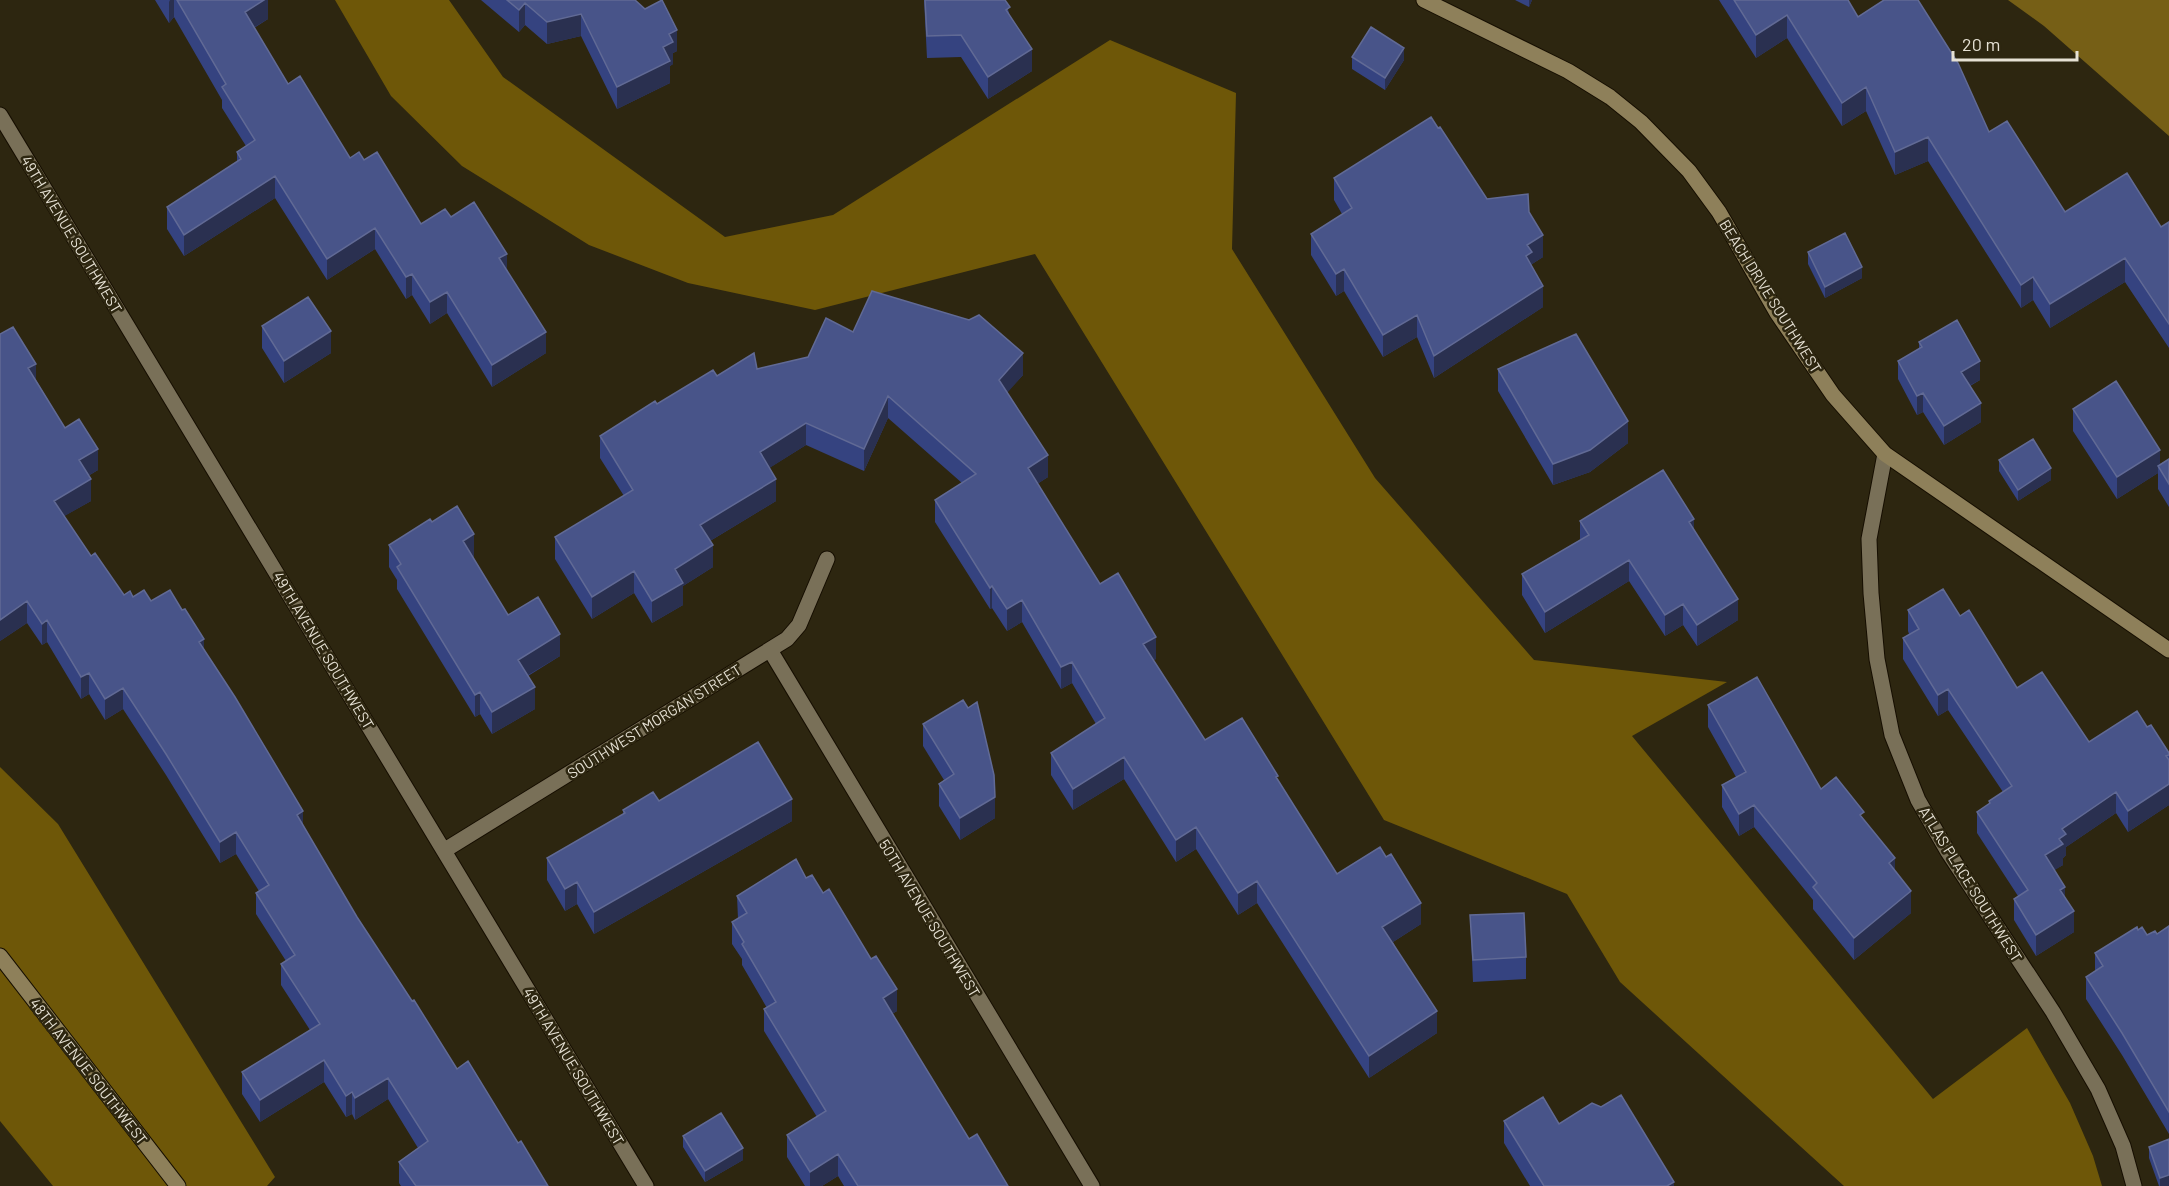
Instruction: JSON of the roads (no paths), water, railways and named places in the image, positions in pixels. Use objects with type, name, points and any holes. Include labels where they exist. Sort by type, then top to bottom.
[{"type":"main road","name":"BEACH DRIVE SOUTHWEST","points":[[1424,0],[1568,71],[1610,97],[1641,122],[1689,171],[1719,212],[1777,313],[1833,395],[1885,454],[2169,650]]},
{"type":"main road","name":"48TH AVENUE SOUTHWEST","points":[[0,957],[178,1186]]},
{"type":"street","name":"49TH AVENUE SOUTHWEST","points":[[0,115],[646,1186]]},
{"type":"street","name":"ATLAS PLACE SOUTHWEST","points":[[1885,454],[1869,539],[1870,582],[1877,658],[1892,735],[1918,800],[1947,852],[2053,1012],[2098,1089],[2123,1146],[2134,1186]]},
{"type":"street","name":"SOUTHWEST MORGAN STREET","points":[[445,850],[787,639],[799,625],[828,559]]},
{"type":"street","name":"50TH AVENUE SOUTHWEST","points":[[770,650],[1092,1186]]}]
